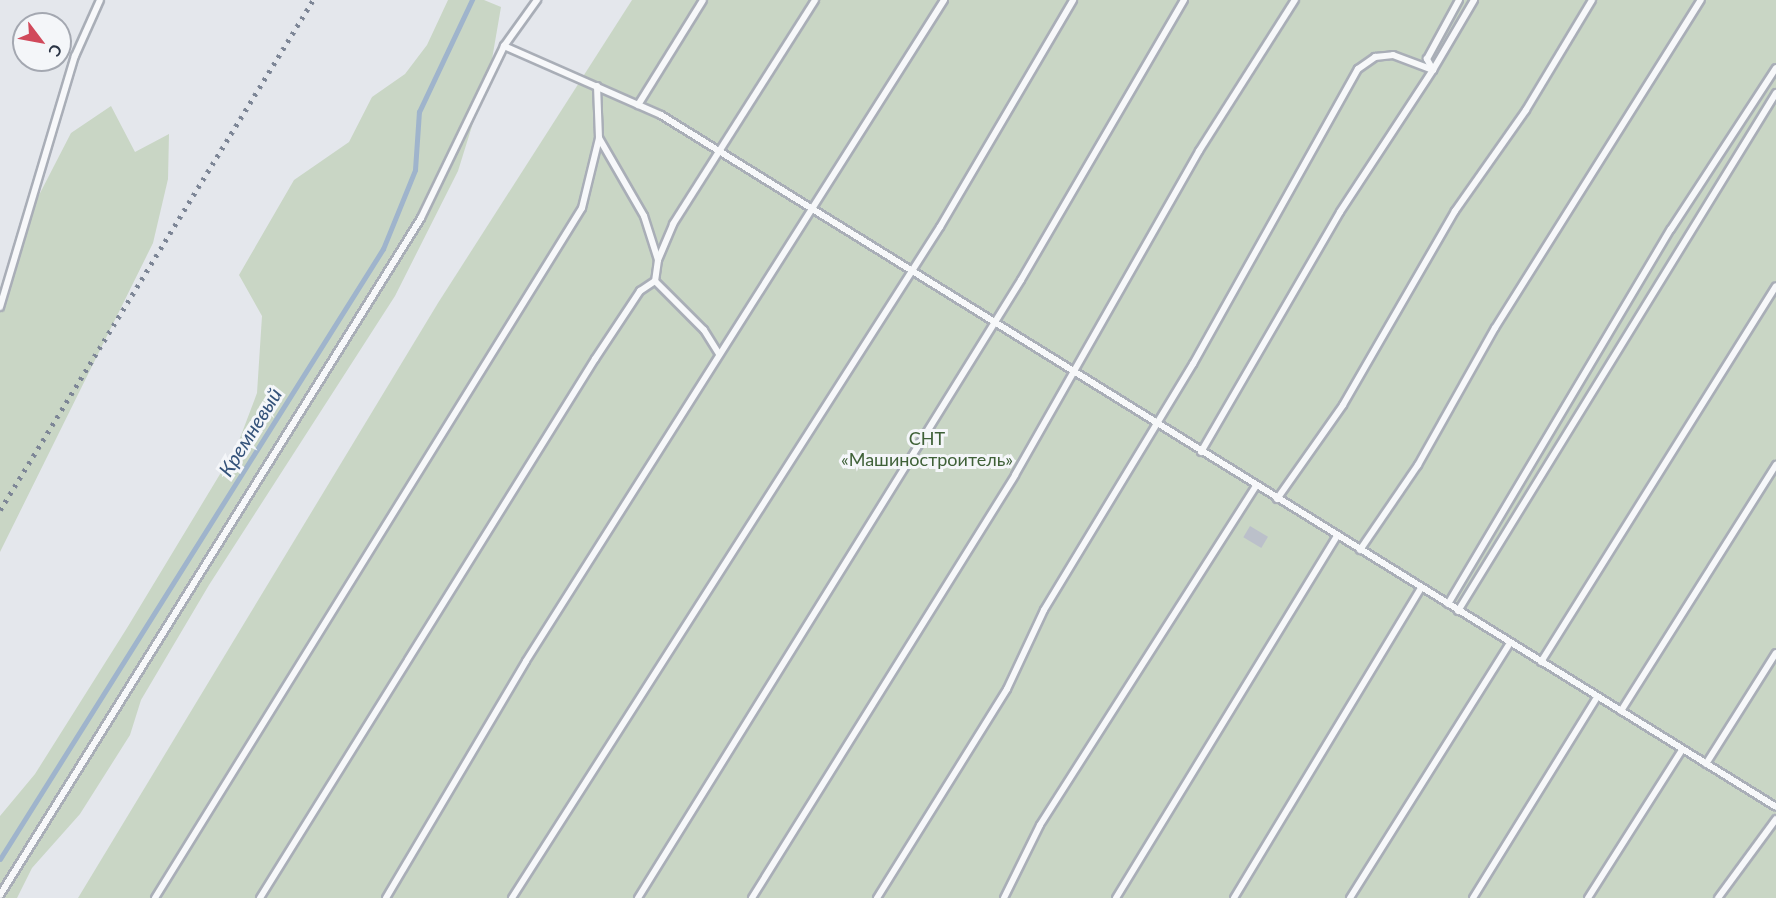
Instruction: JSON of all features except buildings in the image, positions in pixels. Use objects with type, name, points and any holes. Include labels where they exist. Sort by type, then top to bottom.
[{"type":"lane","points":[[0,307],[75,56],[100,0]]},
{"type":"lane","points":[[0,895],[421,218],[504,46],[537,0]]},
{"type":"lane","points":[[638,105],[703,0]]},
{"type":"lane","points":[[260,898],[595,359],[640,291],[655,281],[658,260],[673,224],[723,153],[815,0]]},
{"type":"lane","points":[[386,898],[526,662],[944,0]]},
{"type":"lane","points":[[512,898],[912,273],[1073,0]]},
{"type":"lane","points":[[638,898],[992,324],[1184,0]]},
{"type":"lane","points":[[752,898],[972,547],[1071,373],[1136,269],[1199,151],[1295,0]]},
{"type":"lane","points":[[1433,70],[1427,59],[1459,0]]},
{"type":"lane","points":[[1201,452],[1340,212],[1433,70],[1474,0]]},
{"type":"lane","points":[[1277,499],[1343,405],[1455,211],[1526,110],[1592,0]]},
{"type":"lane","points":[[1360,550],[1413,475],[1495,328],[1701,0]]},
{"type":"lane","points":[[504,46],[638,105],[723,153],[992,324],[1776,807]]},
{"type":"lane","points":[[877,898],[1002,698],[1044,610],[1156,424],[1358,69],[1375,57],[1393,55],[1433,70]]},
{"type":"lane","points":[[1448,604],[1671,229],[1776,68]]},
{"type":"lane","points":[[155,898],[582,208],[599,138],[597,87]]},
{"type":"lane","points":[[1458,611],[1776,93]]},
{"type":"lane","points":[[599,138],[632,192],[658,260]]},
{"type":"lane","points":[[655,281],[704,330],[719,354]]},
{"type":"lane","points":[[1541,662],[1776,286]]},
{"type":"lane","points":[[1621,711],[1776,465]]},
{"type":"lane","points":[[1004,898],[1040,825],[1256,486]]},
{"type":"lane","points":[[1116,898],[1337,536]]},
{"type":"lane","points":[[1234,898],[1421,588]]},
{"type":"lane","points":[[1350,898],[1510,643]]},
{"type":"lane","points":[[1706,764],[1776,653]]},
{"type":"lane","points":[[1473,898],[1597,697]]},
{"type":"lane","points":[[1588,898],[1682,750]]},
{"type":"lane","points":[[1718,898],[1776,819]]},
{"type":"green space","points":[[448,0],[484,0],[501,7],[491,65],[458,171],[395,296],[209,585],[141,700],[130,735],[80,814],[32,868],[17,898],[0,898],[0,816],[35,774],[237,446],[257,393],[262,316],[239,275],[294,180],[349,142],[372,97],[405,74],[427,45]]},
{"type":"green space","name":"СНТ «Машиностроитель»","points":[[632,0],[1776,0],[1776,898],[78,898],[438,303]]},
{"type":"green space","points":[[111,106],[135,152],[169,134],[168,179],[153,243],[0,552],[0,302],[38,197],[71,133]]},
{"type":"waterway","name":"Кремневый","points":[[0,859],[383,249],[415,170],[419,112],[472,0]]},
{"type":"railway","points":[[0,510],[313,0]]}]
